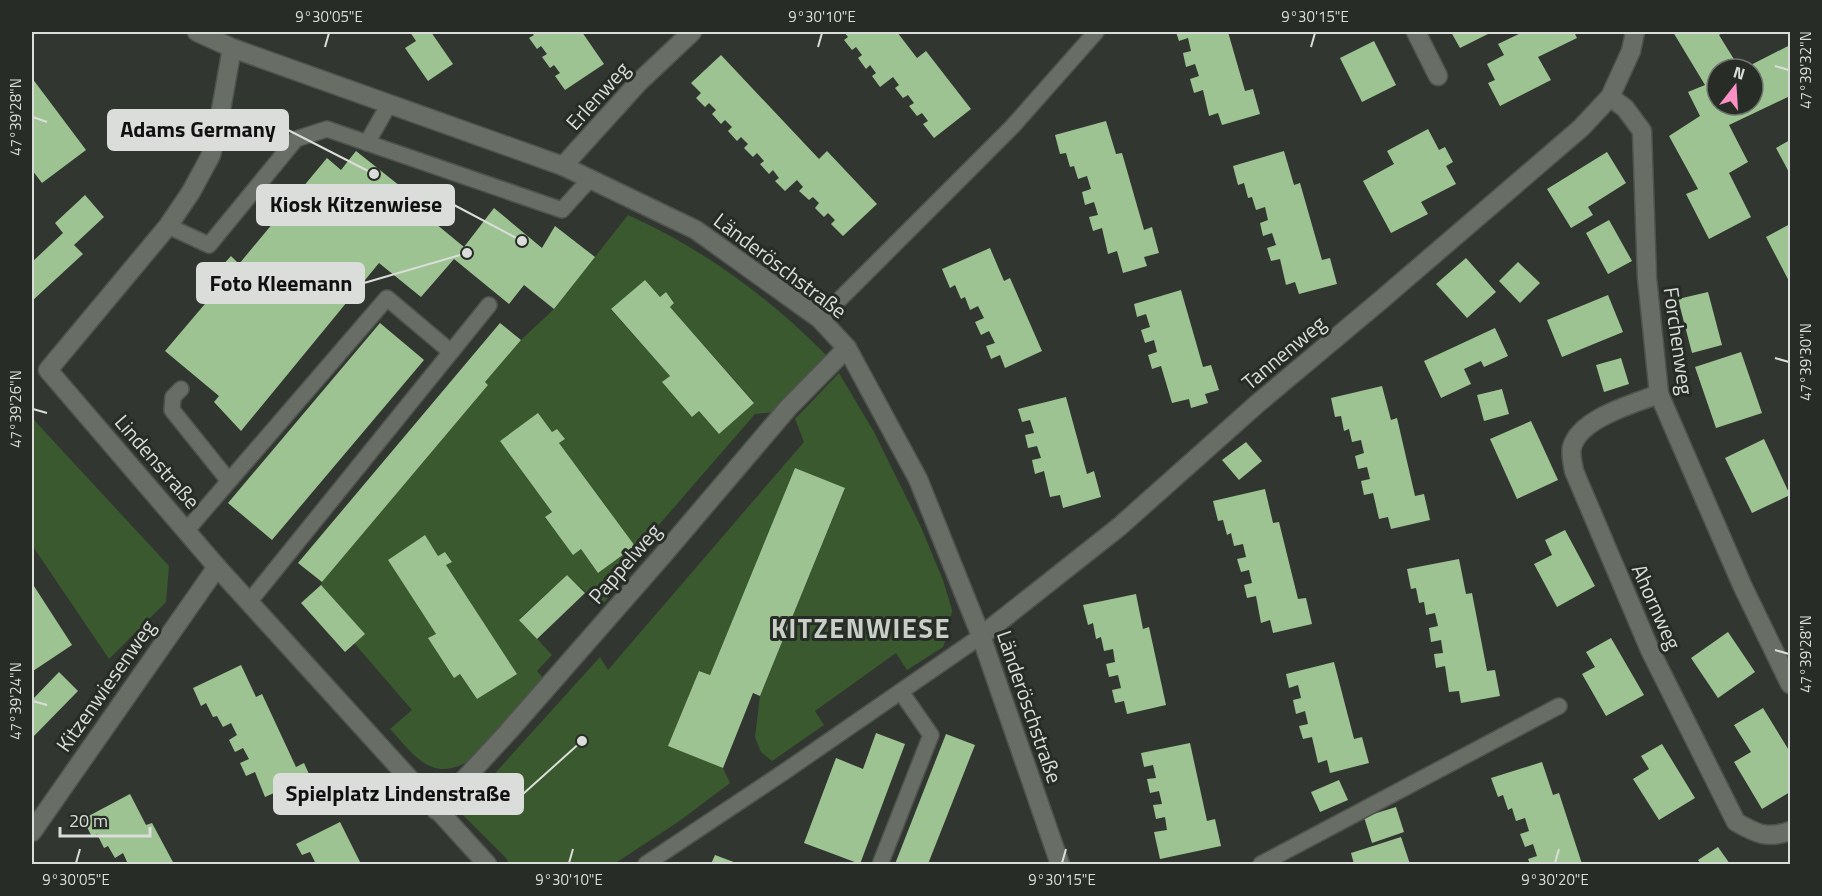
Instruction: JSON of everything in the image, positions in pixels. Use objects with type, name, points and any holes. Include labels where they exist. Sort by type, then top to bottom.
[{"type":"street","name":"Länderöschstraße","points":[[197,32],[232,48],[563,166],[696,230],[820,319],[848,348],[918,479],[981,636],[1060,864]]},
{"type":"street","name":"Erlenweg","points":[[563,166],[639,82],[692,32]]},
{"type":"street","points":[[1416,32],[1438,76]]},
{"type":"street","points":[[1610,97],[1631,51],[1635,32]]},
{"type":"street","name":"Lindenstraße","points":[[232,48],[211,154],[191,192],[168,226],[48,370],[217,567],[487,864]]},
{"type":"street","name":"Forchenweg","points":[[1610,97],[1625,108],[1642,131],[1647,278],[1659,394],[1742,585],[1791,684]]},
{"type":"street","name":"Tannenweg","points":[[981,636],[1119,527],[1257,404],[1382,300],[1581,128],[1610,97]]},
{"type":"street","name":"Pappelweg","points":[[436,810],[508,732],[663,555],[788,408],[848,348]]},
{"type":"street","name":"Ahornweg","points":[[1659,394],[1597,419],[1578,434],[1571,449],[1574,471],[1650,650],[1736,822],[1755,833],[1774,836],[1791,831]]},
{"type":"street","name":"Kitzenwiesenweg","points":[[32,832],[217,567]]},
{"type":"lane","points":[[820,319],[1012,127],[1096,32]]},
{"type":"lane","points":[[367,143],[389,104]]},
{"type":"lane","points":[[168,226],[209,245],[296,139],[327,129],[562,210],[590,179]]},
{"type":"lane","points":[[186,531],[387,298],[451,352]]},
{"type":"lane","points":[[249,602],[489,305]]},
{"type":"lane","points":[[181,389],[173,397],[172,410],[229,481]]},
{"type":"lane","points":[[645,864],[981,636]]},
{"type":"lane","points":[[881,862],[931,735],[901,692]]},
{"type":"lane","points":[[1261,864],[1559,706]]},
{"type":"green space","points":[[628,215],[682,243],[734,276],[782,314],[826,355],[774,412],[755,414],[612,579],[618,586],[601,606],[567,575],[519,619],[552,655],[537,671],[545,680],[465,763],[452,768],[431,767],[414,755],[390,729],[412,710],[354,643],[364,634],[321,585],[488,385],[485,382],[521,340],[554,309]],"holes":[[[645,280],[660,297],[666,292],[674,302],[670,307],[754,402],[719,434],[699,411],[692,417],[663,383],[670,376],[611,310]],[[538,414],[552,432],[557,429],[564,438],[559,443],[635,546],[598,573],[581,549],[573,554],[545,518],[552,512],[500,441]],[[425,535],[438,556],[445,552],[452,562],[446,565],[516,674],[477,699],[460,674],[455,677],[429,638],[436,634],[388,560]]]},
{"type":"green space","points":[[839,373],[874,432],[920,525],[943,580],[952,610],[949,632],[943,647],[907,670],[896,653],[815,711],[824,725],[772,761],[761,752],[755,737],[760,696],[845,489],[795,468],[710,675],[699,671],[669,745],[723,768],[730,783],[678,822],[614,864],[509,864],[506,858],[460,812],[600,657],[608,670],[804,442],[795,419]]},
{"type":"green space","points":[[33,419],[169,566],[166,602],[109,659],[32,545]]},
{"type":"building","points":[[410,32],[431,32],[453,64],[428,81],[405,48],[416,41]]},
{"type":"building","points":[[531,32],[582,32],[604,64],[565,90],[555,76],[560,73],[554,65],[550,68],[542,57],[547,54],[541,46],[537,49],[529,38],[534,35]]},
{"type":"building","points":[[844,32],[897,32],[917,58],[926,51],[971,109],[934,138],[923,124],[928,121],[922,113],[917,116],[909,106],[914,103],[908,95],[903,98],[895,88],[899,85],[893,77],[880,87],[872,76],[876,73],[870,65],[866,69],[858,58],[862,55],[856,47],[852,50],[844,40],[848,37]]},
{"type":"building","points":[[1176,32],[1228,32],[1245,91],[1253,89],[1260,114],[1222,125],[1218,113],[1209,116],[1203,90],[1194,93],[1190,79],[1199,76],[1195,64],[1186,67],[1183,53],[1191,51],[1188,38],[1179,41]]},
{"type":"building","points":[[1451,32],[1492,32],[1460,48]]},
{"type":"building","points":[[1523,32],[1574,32],[1577,38],[1538,57],[1551,80],[1500,106],[1488,83],[1495,80],[1487,64],[1504,55],[1498,44]]},
{"type":"building","points":[[1673,32],[1724,32],[1719,35],[1733,57],[1705,57],[1705,85]]},
{"type":"building","points":[[1374,41],[1396,85],[1362,102],[1340,58]]},
{"type":"building","points":[[1790,45],[1790,96],[1765,108],[1765,58]]},
{"type":"building","points":[[721,55],[819,159],[827,151],[877,204],[843,236],[831,224],[835,220],[828,213],[824,217],[815,208],[819,203],[813,197],[809,200],[799,191],[803,187],[797,180],[785,191],[775,181],[779,178],[773,170],[769,174],[760,164],[764,161],[757,153],[753,157],[744,148],[748,144],[741,137],[737,141],[728,131],[732,127],[725,120],[721,124],[712,114],[716,110],[709,103],[705,107],[696,98],[701,93],[691,83]]},
{"type":"building","points":[[32,78],[86,150],[42,183],[32,170]]},
{"type":"building","points":[[1705,85],[1705,117],[1746,117],[1729,125],[1748,162],[1729,173],[1751,217],[1709,239],[1686,194],[1698,189],[1669,136],[1700,116],[1688,92]]},
{"type":"building","points":[[1106,121],[1116,154],[1122,153],[1144,230],[1152,227],[1159,253],[1144,257],[1147,266],[1123,273],[1117,251],[1108,254],[1102,228],[1093,231],[1089,217],[1098,215],[1094,202],[1085,205],[1082,192],[1091,189],[1087,176],[1078,179],[1074,166],[1070,167],[1066,153],[1060,154],[1055,135]]},
{"type":"building","points":[[1428,129],[1439,150],[1445,147],[1453,162],[1446,166],[1456,184],[1421,202],[1428,214],[1391,233],[1363,181],[1394,164],[1387,151]]},
{"type":"building","points":[[1790,140],[1790,174],[1776,148]]},
{"type":"building","points":[[356,151],[400,186],[396,191],[464,247],[494,208],[542,248],[555,226],[595,257],[554,309],[524,285],[509,304],[454,259],[421,297],[379,263],[241,431],[214,402],[219,396],[165,351],[221,285],[212,277],[231,256],[239,264],[327,158],[341,170]]},
{"type":"building","points":[[1284,151],[1294,185],[1300,183],[1322,260],[1330,258],[1337,284],[1299,294],[1295,282],[1286,285],[1280,259],[1271,261],[1267,248],[1276,245],[1272,233],[1263,236],[1260,223],[1268,220],[1265,207],[1256,210],[1252,197],[1248,198],[1244,183],[1238,185],[1233,166]]},
{"type":"building","points":[[1607,152],[1626,183],[1588,207],[1593,215],[1571,228],[1547,189]]},
{"type":"building","points":[[85,195],[104,217],[74,245],[83,254],[32,301],[32,262],[63,233],[55,223]]},
{"type":"building","points":[[1609,220],[1632,261],[1608,274],[1586,233]]},
{"type":"building","points":[[1790,224],[1790,283],[1766,237]]},
{"type":"building","points":[[990,248],[1004,281],[1010,278],[1042,351],[1005,368],[1000,355],[991,359],[986,346],[995,343],[989,331],[981,335],[975,322],[984,318],[978,306],[970,310],[965,297],[961,299],[955,285],[950,288],[942,269]]},
{"type":"building","points":[[1466,258],[1496,292],[1467,318],[1436,284]]},
{"type":"building","points":[[1518,262],[1540,283],[1520,303],[1499,281]]},
{"type":"building","points":[[645,280],[660,297],[666,292],[674,303],[670,307],[754,403],[719,434],[699,411],[692,417],[662,382],[670,376],[611,309]]},
{"type":"building","points":[[1181,290],[1203,367],[1211,365],[1219,390],[1205,394],[1208,403],[1191,408],[1189,399],[1172,403],[1161,366],[1152,369],[1148,355],[1157,352],[1154,340],[1145,343],[1141,330],[1150,327],[1146,314],[1137,317],[1134,304]]},
{"type":"building","points":[[1708,292],[1722,345],[1692,353],[1678,299]]},
{"type":"building","points":[[1608,295],[1623,332],[1562,357],[1547,320]]},
{"type":"building","points":[[380,323],[424,360],[272,540],[228,503]]},
{"type":"building","points":[[500,323],[521,340],[485,382],[488,385],[322,582],[298,563]]},
{"type":"building","points":[[1495,328],[1508,356],[1484,367],[1481,361],[1464,369],[1471,384],[1441,398],[1424,361]]},
{"type":"building","points":[[1741,352],[1762,413],[1716,428],[1695,367]]},
{"type":"building","points":[[1621,358],[1629,384],[1604,392],[1596,365]]},
{"type":"building","points":[[1382,386],[1391,420],[1397,418],[1415,496],[1424,494],[1430,520],[1391,529],[1388,517],[1379,519],[1373,493],[1364,495],[1361,481],[1370,479],[1367,467],[1358,469],[1355,456],[1364,453],[1361,440],[1352,442],[1349,429],[1344,431],[1341,416],[1335,417],[1331,398]]},
{"type":"building","points":[[1502,389],[1509,414],[1484,421],[1477,395]]},
{"type":"building","points":[[1066,397],[1087,474],[1094,471],[1101,497],[1063,508],[1060,495],[1050,497],[1044,471],[1035,474],[1032,460],[1041,458],[1037,446],[1028,448],[1025,435],[1034,433],[1030,420],[1022,422],[1018,409]]},
{"type":"building","points":[[538,413],[552,432],[557,429],[565,439],[559,443],[635,546],[598,573],[581,549],[573,555],[545,517],[552,512],[500,441]]},
{"type":"building","points":[[1531,421],[1558,480],[1517,499],[1490,439]]},
{"type":"building","points":[[1764,439],[1790,495],[1752,513],[1725,458]]},
{"type":"building","points":[[1246,442],[1262,461],[1239,480],[1222,460]]},
{"type":"building","points":[[795,468],[845,488],[760,696],[753,693],[723,768],[668,746],[699,671],[710,675]]},
{"type":"building","points":[[1265,489],[1273,523],[1279,522],[1298,599],[1306,598],[1312,624],[1273,633],[1270,620],[1261,623],[1256,596],[1247,598],[1244,585],[1252,583],[1249,570],[1241,572],[1237,559],[1246,557],[1243,544],[1234,546],[1231,533],[1227,535],[1223,520],[1218,521],[1213,501]]},
{"type":"building","points":[[1565,530],[1595,586],[1557,607],[1534,564],[1552,555],[1545,540]]},
{"type":"building","points":[[425,535],[438,556],[445,552],[452,562],[446,565],[517,674],[477,699],[460,674],[454,678],[428,638],[436,634],[388,560]]},
{"type":"building","points":[[1459,559],[1466,594],[1472,593],[1487,671],[1495,670],[1500,696],[1461,703],[1459,691],[1449,692],[1445,666],[1436,668],[1434,654],[1443,653],[1441,640],[1431,642],[1429,628],[1438,626],[1435,613],[1426,615],[1424,602],[1419,603],[1416,588],[1411,589],[1407,569]]},
{"type":"building","points":[[567,575],[585,593],[537,639],[519,620]]},
{"type":"building","points":[[32,583],[72,645],[33,671],[32,669]]},
{"type":"building","points":[[321,585],[365,634],[345,652],[301,603]]},
{"type":"building","points":[[1136,594],[1143,629],[1149,627],[1166,705],[1127,714],[1124,701],[1115,703],[1112,690],[1121,688],[1118,675],[1109,677],[1106,664],[1115,662],[1113,649],[1104,651],[1101,637],[1096,639],[1093,623],[1088,625],[1083,605]]},
{"type":"building","points":[[1728,632],[1755,672],[1718,698],[1691,658]]},
{"type":"building","points":[[1611,638],[1644,695],[1606,716],[1582,674],[1595,667],[1586,652]]},
{"type":"building","points":[[1334,662],[1354,739],[1362,737],[1369,763],[1330,773],[1327,760],[1318,763],[1312,737],[1303,739],[1299,726],[1308,724],[1305,711],[1296,714],[1293,700],[1301,698],[1298,685],[1289,688],[1286,674]]},
{"type":"building","points":[[241,665],[256,697],[262,694],[296,767],[304,763],[315,787],[279,804],[274,793],[265,797],[255,772],[246,776],[240,763],[249,759],[243,748],[235,752],[229,740],[237,735],[231,723],[223,727],[217,716],[213,717],[206,703],[201,706],[193,688]]},
{"type":"building","points":[[59,672],[78,691],[32,738],[32,700]]},
{"type":"building","points":[[1763,708],[1790,752],[1790,792],[1762,809],[1734,762],[1751,752],[1734,725]]},
{"type":"building","points":[[876,733],[905,744],[860,864],[804,843],[836,758],[863,769]]},
{"type":"building","points":[[946,734],[975,745],[928,864],[895,864]]},
{"type":"building","points":[[1190,743],[1207,821],[1215,819],[1221,846],[1160,859],[1154,832],[1167,830],[1165,817],[1156,819],[1153,805],[1162,804],[1159,791],[1150,793],[1147,779],[1156,778],[1153,765],[1144,767],[1141,753]]},
{"type":"building","points":[[1662,744],[1695,798],[1659,820],[1633,779],[1649,769],[1641,756]]},
{"type":"building","points":[[1542,762],[1553,795],[1559,793],[1582,864],[1530,864],[1528,859],[1537,856],[1533,844],[1525,847],[1520,834],[1529,831],[1525,818],[1516,821],[1512,808],[1508,810],[1503,795],[1498,797],[1491,778]]},
{"type":"building","points":[[1339,780],[1348,800],[1320,812],[1311,792]]},
{"type":"building","points":[[130,794],[146,825],[152,823],[174,864],[128,864],[123,853],[115,858],[108,846],[104,848],[97,834],[92,837],[83,819]]},
{"type":"building","points":[[1396,807],[1404,832],[1372,843],[1364,817]]},
{"type":"building","points":[[340,822],[361,864],[316,864],[310,852],[302,855],[296,844]]},
{"type":"building","points":[[1401,837],[1410,864],[1354,864],[1351,853]]},
{"type":"building","points":[[1718,847],[1730,864],[1701,864],[1698,860]]},
{"type":"building","points":[[715,855],[739,864],[711,864]]},
{"type":"place","name":"Adams Germany","points":[[374,174]]},
{"type":"place","name":"Kiosk Kitzenwiese","points":[[522,241]]},
{"type":"place","name":"Foto Kleemann","points":[[467,253]]},
{"type":"place","name":"Spielplatz Lindenstraße","points":[[582,741]]},
{"type":"district","name":"KITZENWIESE","points":[[861,629]]}]
